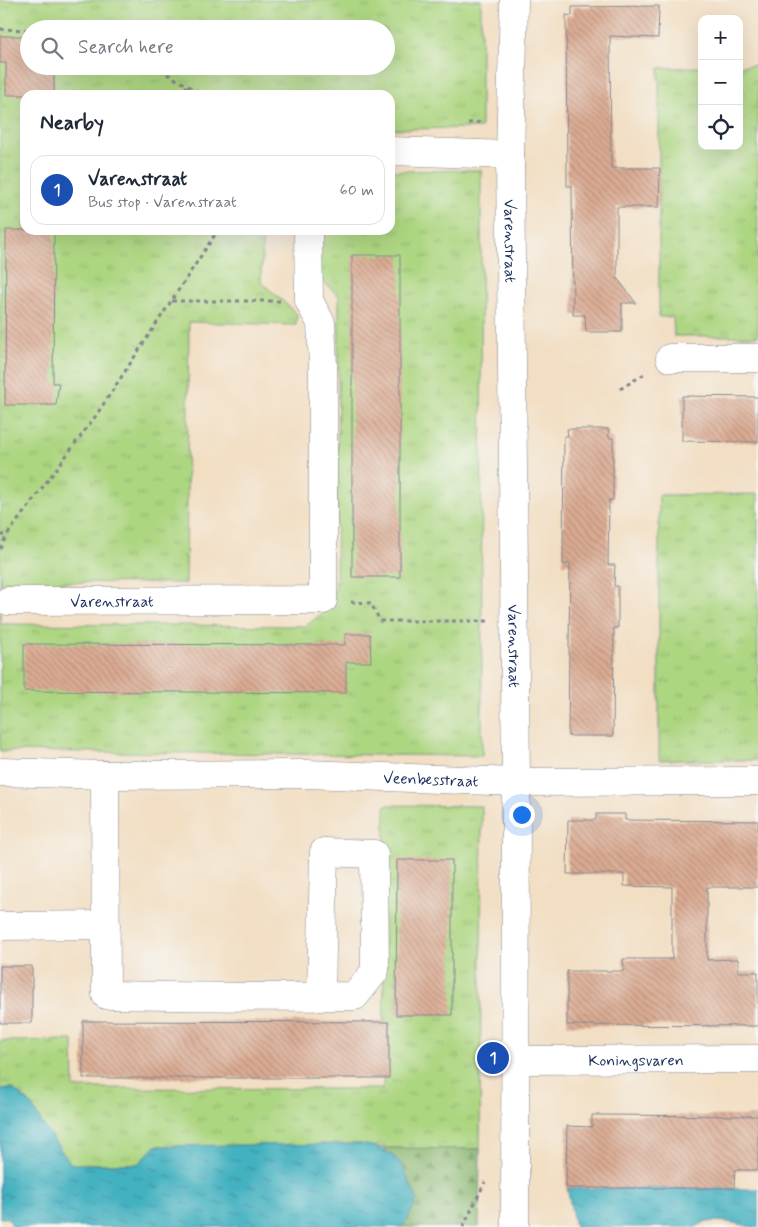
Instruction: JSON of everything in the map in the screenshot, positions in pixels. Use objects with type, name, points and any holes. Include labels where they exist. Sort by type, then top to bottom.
[{"type":"street","name":"Varenstraat","points":[[514,0],[510,155],[516,621],[515,1227]]},
{"type":"street","points":[[395,151],[510,155]]},
{"type":"street","points":[[308,235],[309,301],[321,323],[322,600]]},
{"type":"street","points":[[670,358],[758,358]]},
{"type":"street","name":"Varenstraat","points":[[8,601],[322,600]]},
{"type":"street","name":"Veenbesstraat","points":[[0,772],[105,775],[306,774],[516,782],[758,781]]},
{"type":"street","points":[[105,775],[106,995],[252,999],[321,997],[355,996],[375,971],[374,854],[324,852],[321,997]]},
{"type":"street","points":[[0,926],[106,925]]},
{"type":"street","name":"Koningsvaren","points":[[515,1060],[758,1059]]},
{"type":"path","points":[[0,28],[20,29]]},
{"type":"path","points":[[168,75],[195,90]]},
{"type":"path","points":[[182,83],[188,90]]},
{"type":"path","points":[[0,548],[7,535],[95,417],[215,235]]},
{"type":"path","points":[[172,301],[309,301]]},
{"type":"path","points":[[0,535],[7,535]]},
{"type":"path","points":[[322,600],[371,602],[380,620],[516,621]]},
{"type":"green space","points":[[0,0],[481,0],[481,128],[395,129],[395,90],[20,90],[20,235],[263,235],[261,282],[297,314],[296,325],[189,322],[186,583],[1,582],[0,624]]},
{"type":"green space","points":[[758,65],[758,336],[674,336],[673,317],[659,317],[659,68],[698,67],[698,150],[743,150],[743,66]]},
{"type":"green space","points":[[481,170],[482,756],[0,751],[0,624],[306,626],[326,610],[336,588],[339,296],[304,264],[305,235],[395,235],[395,171]]},
{"type":"green space","points":[[758,494],[758,760],[659,760],[659,495]]},
{"type":"green space","points":[[385,805],[482,806],[480,1149],[383,1148],[361,1144],[155,1146],[138,1164],[71,1164],[47,1131],[30,1103],[12,1088],[0,1089],[0,1041],[73,1040],[74,1088],[383,1089]]},
{"type":"green space","points":[[383,1148],[480,1149],[479,1227],[401,1227],[407,1221],[404,1171],[401,1163]]},
{"type":"water","points":[[12,1088],[30,1103],[47,1131],[71,1164],[138,1164],[155,1146],[361,1144],[375,1147],[393,1156],[403,1169],[417,1199],[407,1221],[401,1227],[13,1227],[8,1218],[0,1218],[0,1089]]},
{"type":"water","points":[[567,1188],[758,1189],[758,1227],[719,1221],[704,1223],[696,1227],[575,1227]]},
{"type":"building","points":[[659,6],[658,38],[610,36],[611,168],[660,168],[659,207],[617,207],[617,278],[636,303],[622,303],[622,332],[586,332],[585,315],[573,315],[572,186],[567,186],[566,15],[572,16],[572,7]]},
{"type":"building","points":[[0,36],[20,36],[20,75],[54,75],[54,90],[20,90],[20,95],[6,95],[6,63],[0,63]]},
{"type":"building","points":[[6,230],[20,230],[20,235],[54,235],[53,383],[59,383],[56,405],[5,405]]},
{"type":"building","points":[[352,255],[400,255],[400,577],[352,577]]},
{"type":"building","points":[[682,396],[758,397],[758,442],[682,441]]},
{"type":"building","points":[[567,429],[608,429],[609,438],[613,438],[613,500],[609,500],[608,565],[615,565],[614,586],[618,586],[618,628],[614,628],[613,736],[568,736],[570,564],[563,564],[564,436],[568,436]]},
{"type":"building","points":[[345,634],[370,634],[371,662],[346,662],[346,693],[24,691],[24,644],[345,645]]},
{"type":"building","points":[[596,814],[625,814],[625,820],[758,821],[758,887],[707,887],[707,960],[738,959],[738,972],[758,972],[758,1026],[567,1025],[567,971],[624,971],[623,959],[672,959],[672,887],[624,886],[624,874],[567,874],[568,820],[596,820]]},
{"type":"building","points":[[397,860],[452,860],[452,1015],[396,1015]]},
{"type":"building","points":[[0,966],[32,966],[32,1023],[0,1023]]},
{"type":"building","points":[[83,1021],[389,1022],[389,1078],[83,1078]]},
{"type":"building","points":[[592,1115],[758,1116],[758,1170],[735,1170],[734,1188],[566,1188],[567,1126],[592,1127]]},
{"type":"place","name":"Varenstraat","points":[[493,1058]]}]
